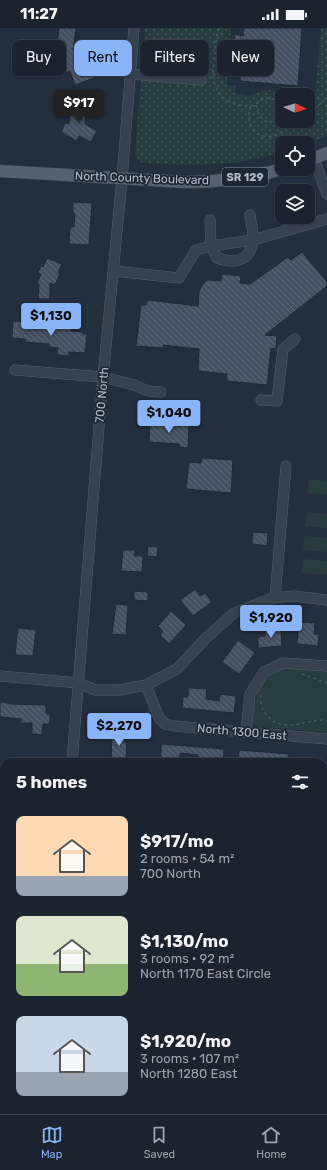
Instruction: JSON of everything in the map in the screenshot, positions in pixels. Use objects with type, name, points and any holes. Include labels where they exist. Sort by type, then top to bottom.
[{"type":"main road","points":[[315,158],[327,153]]},
{"type":"main road","name":"North County Boulevard","points":[[0,171],[122,179],[208,182],[275,170]]},
{"type":"street","name":"700 North","points":[[132,59],[134,28]]},
{"type":"street","points":[[132,74],[201,80]]},
{"type":"street","name":"700 North","points":[[72,758],[103,377],[131,76]]},
{"type":"street","points":[[315,168],[327,194]]},
{"type":"street","points":[[210,220],[212,246],[217,258],[226,261],[238,261],[248,254],[253,240],[250,215]]},
{"type":"street","points":[[114,271],[180,278],[196,250],[253,240],[327,218]]},
{"type":"street","points":[[261,400],[277,401],[283,349],[294,338]]},
{"type":"street","points":[[15,370],[103,377],[148,390],[161,392]]},
{"type":"street","points":[[273,598],[286,466]]},
{"type":"street","points":[[0,676],[79,683],[95,690],[119,690],[146,685],[177,669],[205,639],[234,613],[273,598],[294,596],[327,600]]},
{"type":"street","points":[[246,732],[250,694],[264,672],[282,663],[327,666]]},
{"type":"street","name":"North 1300 East","points":[[146,685],[159,718],[166,724],[174,726],[327,739]]},
{"type":"path","points":[[219,28],[213,74],[216,88],[222,98],[237,106],[256,105],[259,101],[267,98],[275,99]]},
{"type":"path","points":[[315,107],[325,99],[327,95]]},
{"type":"path","points":[[256,105],[260,117],[265,122],[271,122],[275,120]]},
{"type":"path","points":[[250,106],[248,118],[251,125],[261,135],[266,137],[273,136],[280,133],[285,128]]},
{"type":"path","points":[[300,674],[327,683]]},
{"type":"path","points":[[263,690],[260,700],[267,718],[288,725],[319,719],[327,721]]},
{"type":"green space","points":[[145,28],[231,28],[230,40],[217,40],[217,76],[227,76],[227,85],[236,86],[235,93],[253,95],[260,91],[275,91],[275,128],[315,128],[315,93],[321,28],[327,28],[327,136],[315,140],[315,136],[275,136],[275,154],[239,162],[194,165],[152,164],[140,162],[135,154],[141,76],[209,76],[209,40],[144,40]]},
{"type":"green space","points":[[309,479],[327,481],[327,495],[308,493]]},
{"type":"green space","points":[[307,512],[327,514],[327,528],[305,526]]},
{"type":"green space","points":[[304,536],[327,538],[327,552],[303,550]]},
{"type":"green space","points":[[303,559],[327,561],[327,575],[301,573]]},
{"type":"green space","points":[[285,668],[327,670],[327,732],[257,727],[254,725],[255,702],[259,688],[268,677]]},
{"type":"building","points":[[59,28],[76,28],[73,50],[74,76],[93,76],[94,78],[75,85],[70,71],[66,72],[66,40],[58,40]]},
{"type":"building","points":[[244,28],[302,28],[298,86],[240,81],[240,76],[274,76],[274,40],[234,40],[235,34],[243,36]]},
{"type":"building","points":[[71,104],[87,105],[85,124],[97,131],[91,142],[79,136],[77,141],[61,132],[65,123],[69,124]]},
{"type":"building","points":[[73,202],[92,203],[89,245],[69,244],[70,227],[74,227],[75,214],[73,214]]},
{"type":"building","points":[[302,252],[327,282],[327,286],[265,335],[277,336],[276,349],[271,348],[267,385],[227,381],[227,374],[198,371],[199,349],[163,345],[163,348],[136,346],[141,305],[146,305],[148,300],[198,306],[199,291],[203,284],[208,280],[221,281],[222,274],[241,276],[240,283],[250,284],[288,257],[291,260]]},
{"type":"building","points":[[47,258],[62,264],[58,272],[60,273],[55,285],[50,283],[50,299],[38,299],[39,284],[37,283],[41,274],[38,273],[41,266],[43,267]]},
{"type":"building","points":[[13,321],[42,323],[41,327],[71,327],[71,331],[83,332],[83,334],[87,334],[85,353],[69,352],[68,356],[57,355],[58,348],[49,347],[49,344],[25,342],[25,339],[12,338]]},
{"type":"building","points":[[150,420],[163,421],[163,425],[189,425],[188,448],[179,447],[179,444],[149,442]]},
{"type":"building","points":[[202,458],[233,460],[231,493],[186,489],[189,462],[201,463]]},
{"type":"building","points":[[253,532],[268,533],[267,546],[252,544]]},
{"type":"building","points":[[148,546],[158,547],[157,557],[147,556]]},
{"type":"building","points":[[123,550],[135,550],[134,556],[143,556],[142,572],[121,571]]},
{"type":"building","points":[[195,589],[200,596],[205,593],[212,602],[193,616],[180,600]]},
{"type":"building","points":[[134,591],[148,592],[148,601],[134,600]]},
{"type":"building","points":[[116,604],[128,605],[126,635],[112,634]]},
{"type":"building","points":[[171,611],[186,625],[169,644],[160,635],[163,631],[158,626]]},
{"type":"building","points":[[299,622],[315,623],[314,634],[319,634],[318,646],[297,644]]},
{"type":"building","points":[[18,628],[36,630],[33,656],[15,655]]},
{"type":"building","points":[[281,630],[282,646],[258,648],[258,637],[265,636],[265,631]]},
{"type":"building","points":[[238,640],[255,653],[239,674],[222,662]]},
{"type":"building","points":[[189,688],[207,689],[206,699],[219,701],[220,694],[236,696],[234,713],[182,708],[183,697],[188,697]]},
{"type":"building","points":[[0,702],[9,704],[46,705],[46,714],[50,714],[50,724],[43,724],[42,735],[32,734],[32,723],[21,723],[21,719],[0,717]]},
{"type":"building","points":[[112,733],[126,734],[126,758],[111,758]]},
{"type":"building","points":[[161,744],[224,749],[223,758],[198,758],[198,755],[180,753],[180,758],[161,758]]},
{"type":"building","points":[[239,750],[289,754],[288,758],[238,758]]}]
